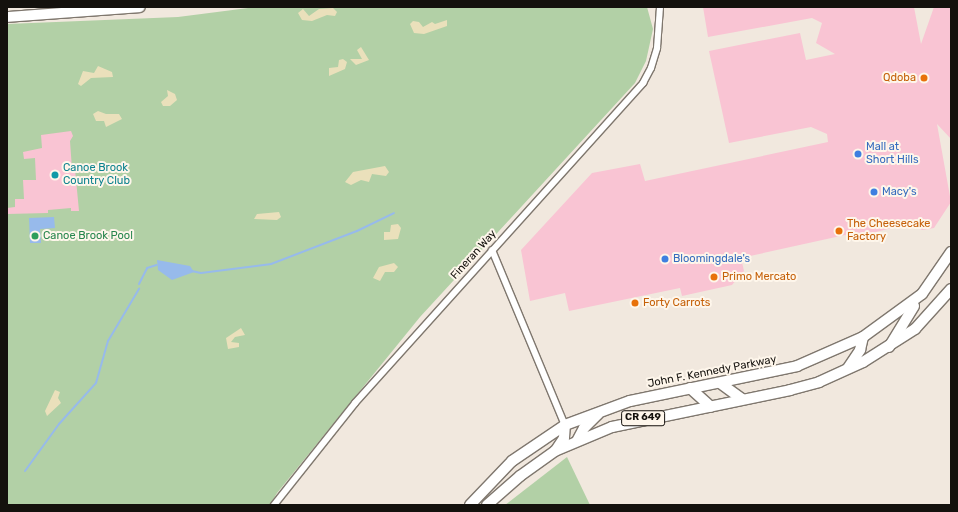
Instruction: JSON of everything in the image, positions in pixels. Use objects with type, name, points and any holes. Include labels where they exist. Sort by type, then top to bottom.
[{"type":"main road","points":[[7,17],[140,7]]},
{"type":"main road","name":"John F. Kennedy Parkway","points":[[470,505],[512,461],[565,425],[604,409],[690,388],[797,366],[863,337],[922,294],[951,252]]},
{"type":"main road","name":"CR 649","points":[[487,505],[520,476],[555,451],[577,441],[639,419],[711,406],[819,382],[847,369],[888,348],[915,329],[951,289]]},
{"type":"main road","points":[[888,348],[922,294]]},
{"type":"main road","points":[[847,369],[860,350],[863,337]]},
{"type":"main road","points":[[720,383],[742,399]]},
{"type":"main road","points":[[690,388],[711,406]]},
{"type":"main road","points":[[577,441],[584,428],[604,409]]},
{"type":"main road","points":[[555,451],[564,438],[565,425]]},
{"type":"street","name":"Fineran Way","points":[[274,505],[355,403],[642,83],[651,68],[657,48],[660,7]]},
{"type":"street","points":[[492,250],[565,425]]},
{"type":"green space","points":[[256,7],[647,7],[653,29],[646,61],[635,83],[420,317],[277,493],[270,505],[7,505],[7,24],[178,17]]},
{"type":"green space","points":[[567,457],[590,505],[505,505]]},
{"type":"sand","points":[[333,8],[337,12],[335,16],[327,15],[312,21],[302,20],[298,13],[303,9],[309,16],[319,9]]},
{"type":"sand","points":[[447,20],[447,26],[424,34],[414,33],[410,24],[413,21],[419,22],[423,27],[432,22],[435,24]]},
{"type":"sand","points":[[361,47],[369,60],[356,65],[350,59],[362,59],[357,50]]},
{"type":"sand","points":[[343,59],[347,62],[345,69],[329,76],[329,68],[338,67],[339,60]]},
{"type":"sand","points":[[98,66],[112,72],[113,77],[91,78],[81,86],[78,84],[83,71],[94,73]]},
{"type":"sand","points":[[167,90],[175,94],[177,100],[170,106],[163,106],[161,102],[168,96]]},
{"type":"sand","points":[[98,111],[106,114],[119,114],[122,119],[106,127],[104,121],[96,121],[93,114]]},
{"type":"sand","points":[[385,166],[389,172],[386,176],[372,174],[369,182],[361,180],[351,185],[345,182],[353,172]]},
{"type":"sand","points":[[279,212],[281,217],[277,220],[254,219],[257,214]]},
{"type":"sand","points":[[398,224],[401,228],[398,239],[384,240],[384,232],[390,232],[391,225]]},
{"type":"sand","points":[[394,263],[398,267],[394,272],[385,272],[380,281],[373,278],[379,267]]},
{"type":"sand","points":[[241,328],[245,335],[235,337],[231,342],[239,343],[239,347],[228,349],[226,338]]},
{"type":"sand","points":[[55,390],[60,392],[58,398],[61,403],[47,416],[45,411]]},
{"type":"water","name":"Canoe Brook Pool","points":[[54,217],[55,228],[40,229],[41,243],[30,243],[29,218]]},
{"type":"water","points":[[157,260],[190,266],[194,272],[172,280],[158,270]]},
{"type":"building","name":"Mall at Short Hills","points":[[703,7],[914,7],[921,44],[934,7],[951,7],[951,139],[937,124],[951,202],[934,228],[922,230],[912,223],[852,238],[845,235],[741,258],[744,271],[732,285],[682,296],[680,288],[569,311],[565,293],[530,301],[521,250],[592,173],[640,164],[645,181],[828,142],[827,134],[811,127],[729,143],[709,51],[800,33],[806,60],[835,54],[816,43],[822,23],[812,18],[708,37]]},
{"type":"building","name":"Canoe Brook Country Club","points":[[71,131],[73,136],[70,141],[72,169],[75,169],[79,211],[71,211],[71,208],[48,210],[48,213],[7,214],[7,208],[15,207],[15,199],[24,199],[23,180],[36,180],[35,158],[24,159],[23,152],[42,148],[41,135]]},
{"type":"waterway","points":[[192,271],[201,273],[271,264],[357,231],[394,213]]},
{"type":"waterway","points":[[139,284],[147,268],[157,265]]},
{"type":"waterway","points":[[25,471],[59,424],[96,383],[108,341],[139,289]]},
{"type":"place","name":"Qdoba","points":[[924,78]]},
{"type":"place","name":"Mall at Short Hills","points":[[858,154]]},
{"type":"place","name":"Canoe Brook Country Club","points":[[55,175]]},
{"type":"place","name":"Macy's","points":[[874,192]]},
{"type":"place","name":"The Cheesecake Factory","points":[[839,231]]},
{"type":"place","name":"Canoe Brook Pool","points":[[35,236]]},
{"type":"place","name":"Bloomingdale's","points":[[665,259]]},
{"type":"place","name":"Primo Mercato","points":[[714,277]]},
{"type":"place","name":"Forty Carrots","points":[[635,303]]}]
